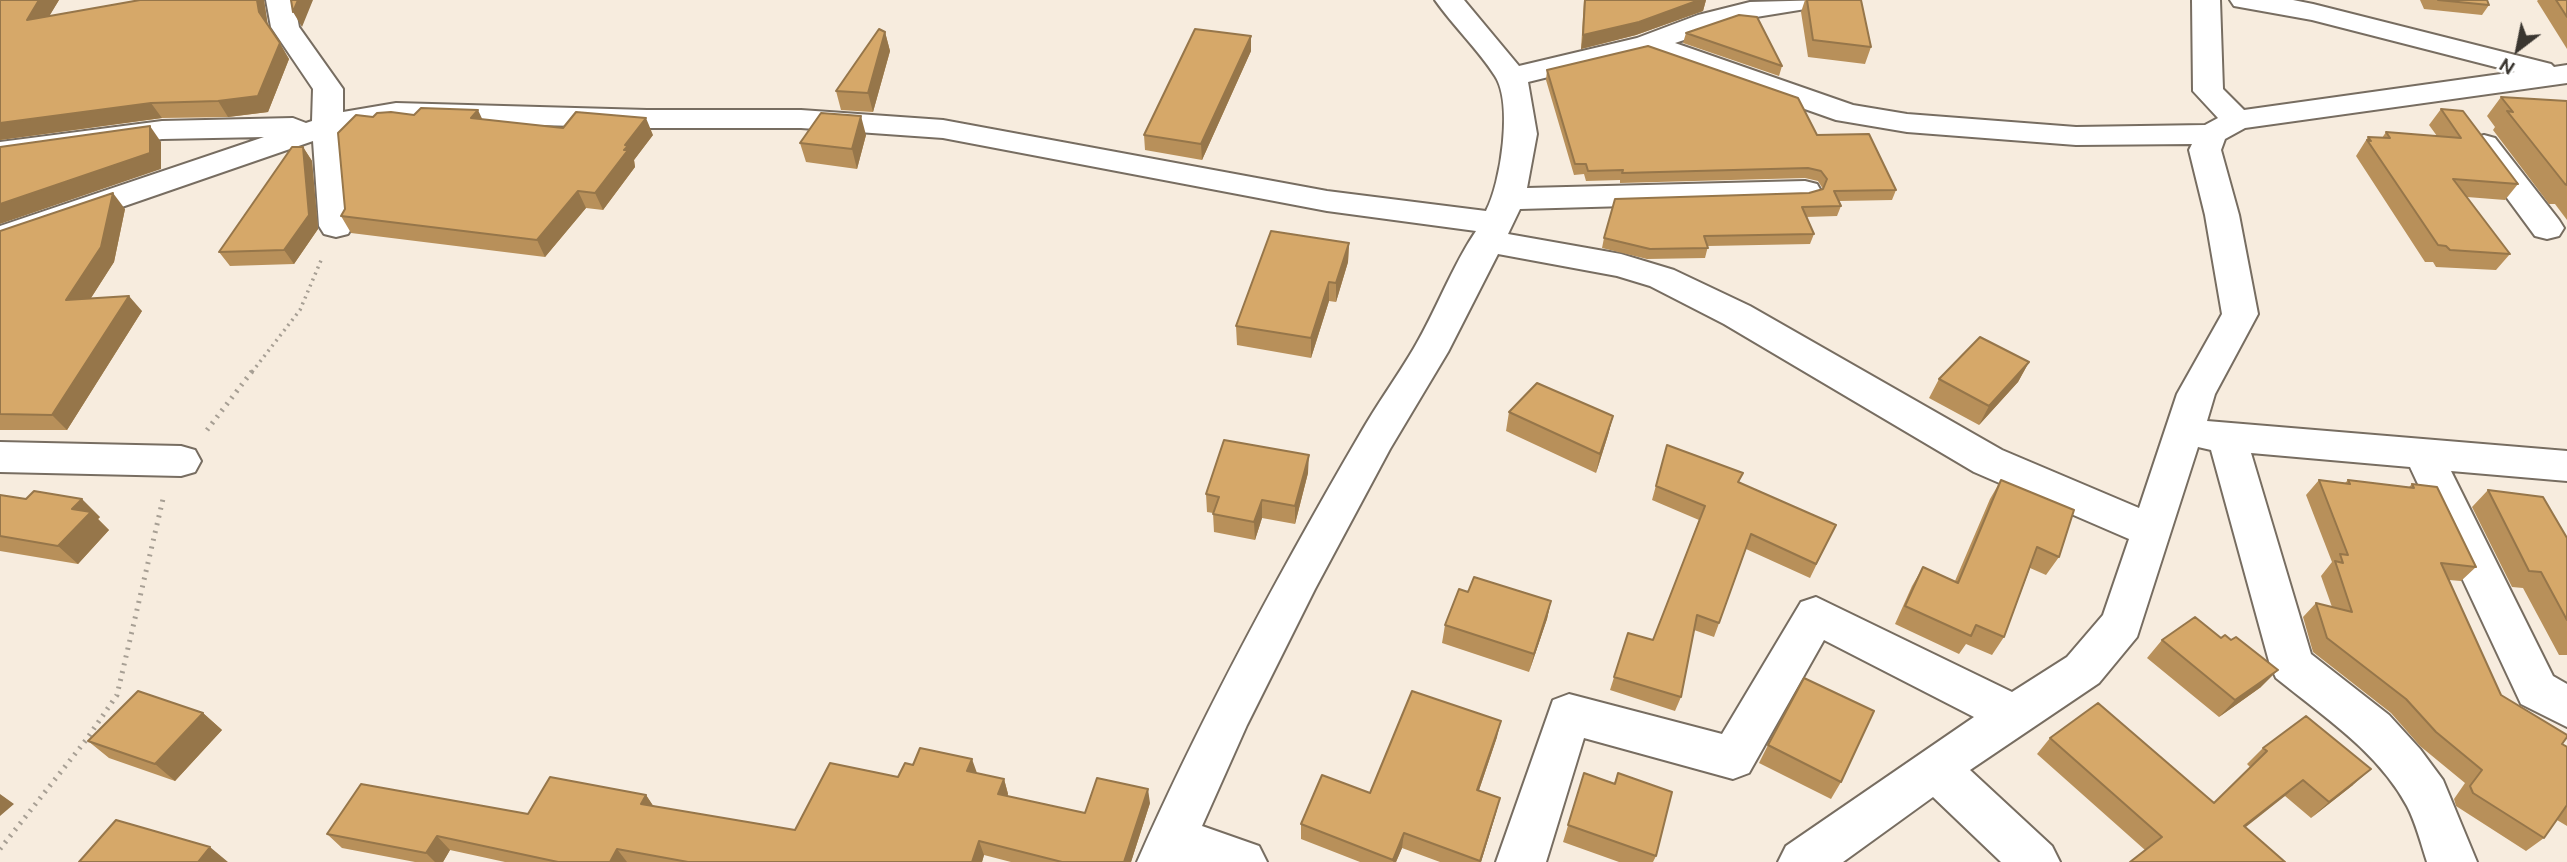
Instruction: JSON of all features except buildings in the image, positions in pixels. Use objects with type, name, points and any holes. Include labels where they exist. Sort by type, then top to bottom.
[{"type":"street","points":[[280,0],[285,27],[328,89],[327,127],[335,226]]},
{"type":"street","points":[[1242,862],[1166,851],[1298,580],[1375,441],[1430,352],[1496,221],[1521,134],[1512,77],[1449,0]]},
{"type":"street","points":[[1512,77],[1647,44],[1685,27],[1739,12],[1814,0]]},
{"type":"street","points":[[2206,0],[2208,91],[2224,127]]},
{"type":"street","points":[[2244,0],[2313,12],[2562,74]]},
{"type":"street","points":[[1647,44],[1696,58],[1847,113],[1907,123],[2076,136],[2224,127],[2562,74]]},
{"type":"street","points":[[2442,91],[2547,228]]},
{"type":"street","points":[[0,238],[327,127],[396,112],[647,119],[801,119],[943,129],[1327,201],[1496,221],[1805,191]]},
{"type":"street","points":[[0,152],[162,130],[327,127]]},
{"type":"street","points":[[2224,127],[2205,150],[2222,215],[2240,314],[2196,394],[2206,435],[2292,665],[2373,729],[2404,764],[2426,795],[2452,862]]},
{"type":"street","points":[[1496,221],[1662,278],[1737,315],[1988,461],[2152,531]]},
{"type":"street","points":[[2206,435],[2567,466]]},
{"type":"street","points":[[1803,862],[1935,768],[2083,670],[2122,624],[2152,531],[2206,435]]},
{"type":"street","points":[[2422,452],[2537,690],[2567,707]]},
{"type":"street","points":[[0,457],[181,461]]},
{"type":"street","points":[[1521,862],[1569,714],[1733,758],[1816,615],[2013,715]]},
{"type":"street","points":[[1935,768],[2035,862]]},
{"type":"path","points":[[0,849],[86,740],[117,695],[159,508],[181,461],[235,398],[300,310],[335,226]]}]
